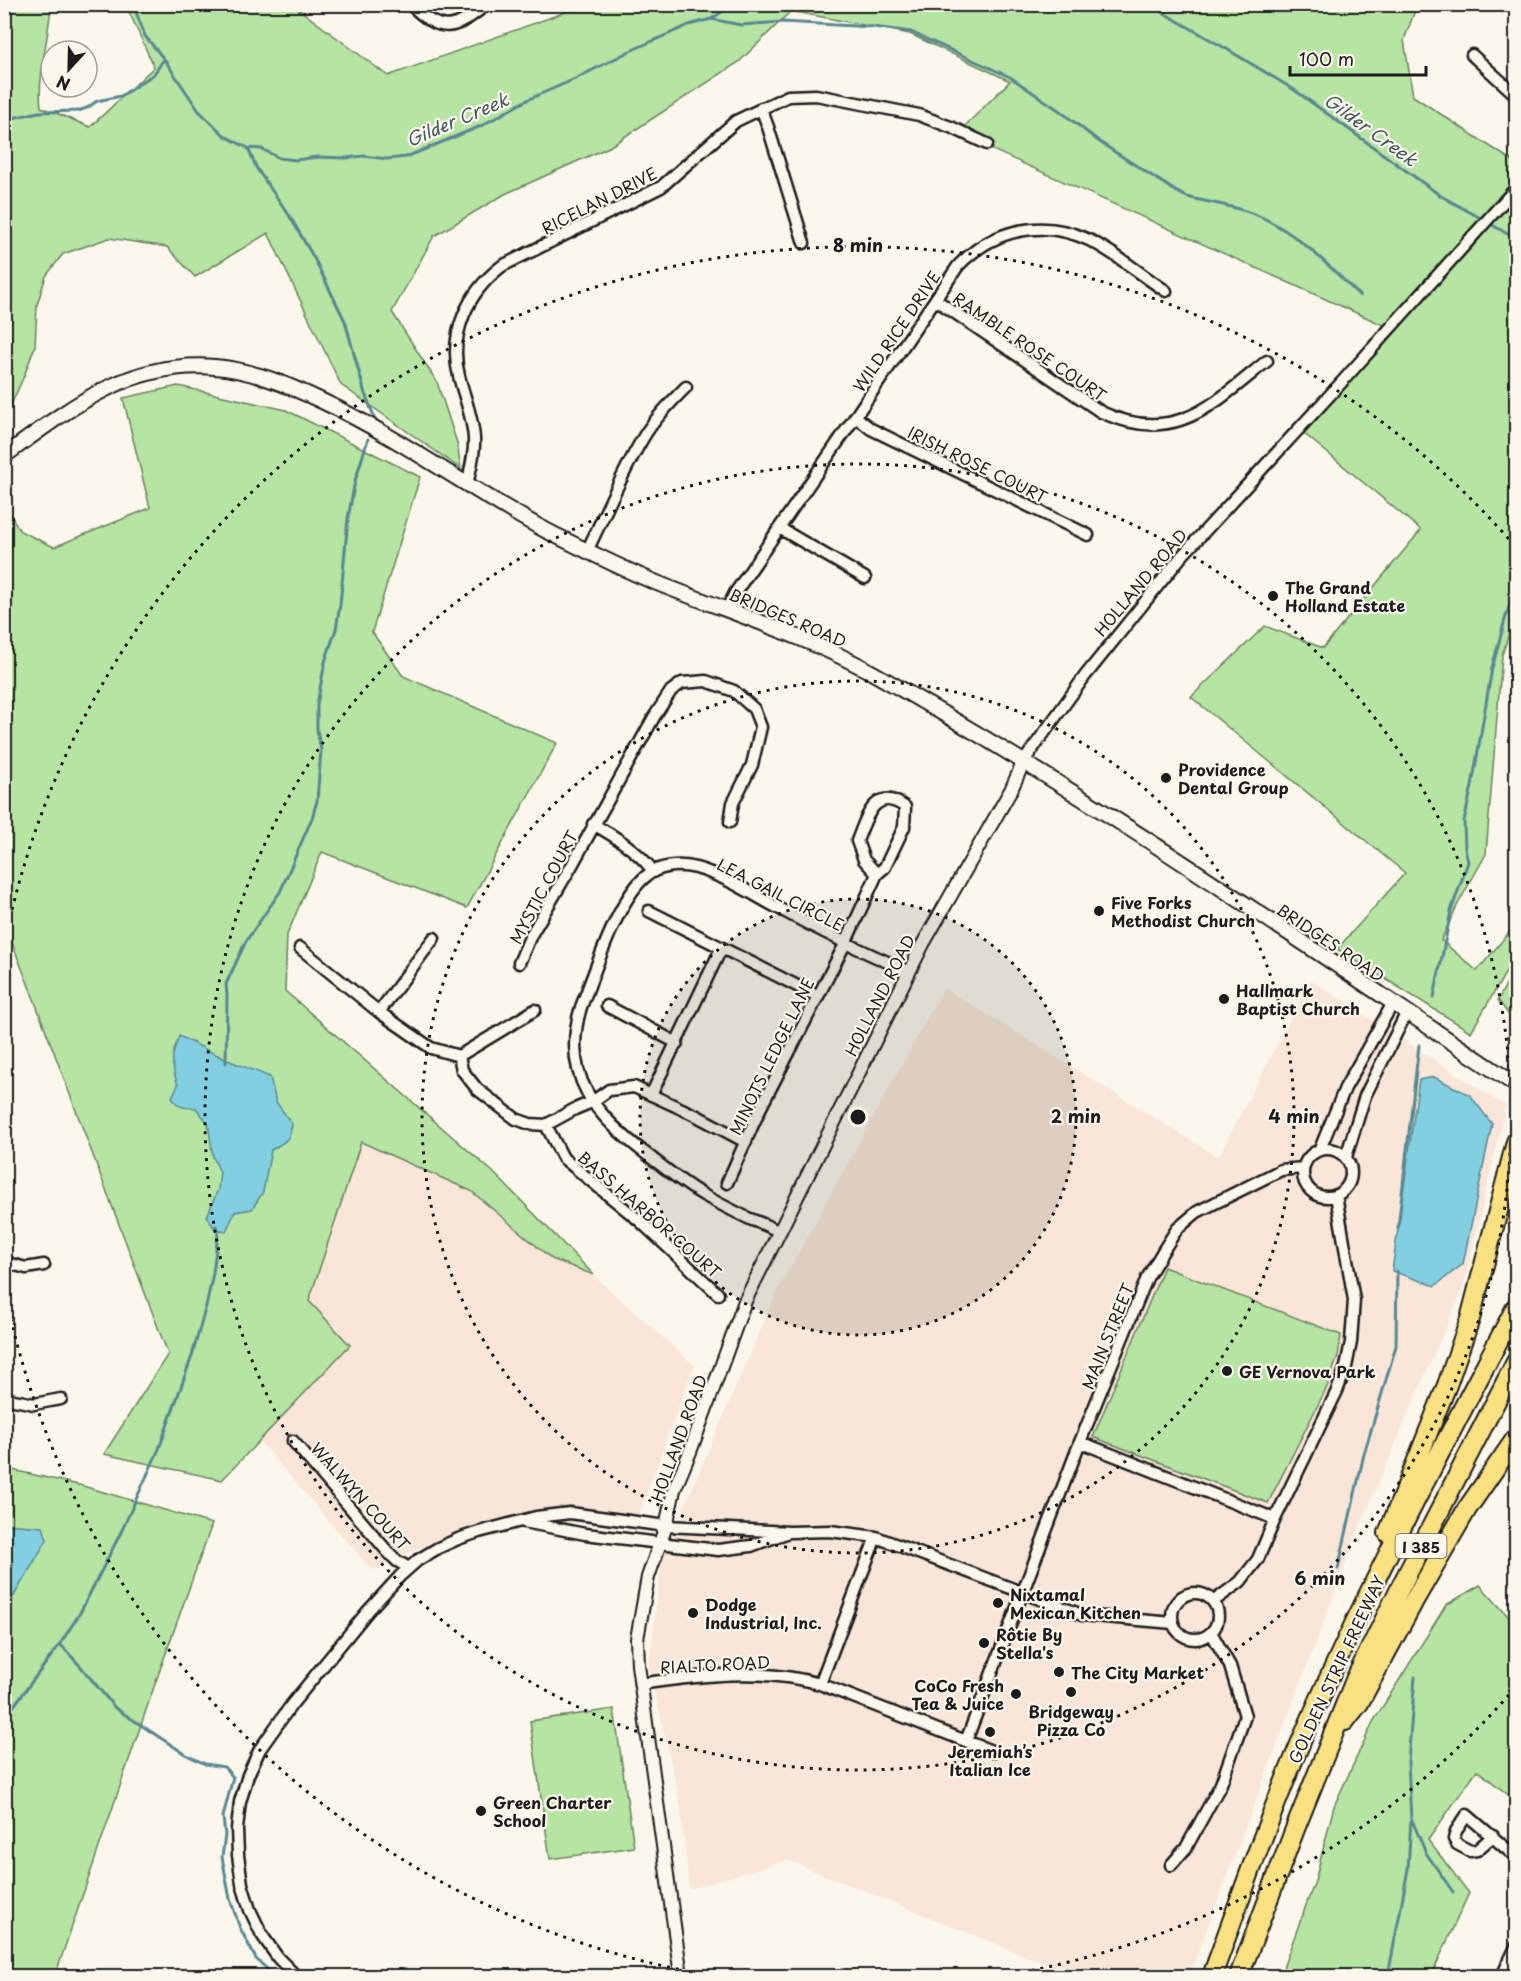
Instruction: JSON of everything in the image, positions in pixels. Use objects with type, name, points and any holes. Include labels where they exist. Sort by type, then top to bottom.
[{"type":"highway","points":[[1348,1637],[1447,1385],[1470,1319],[1516,1142]]},
{"type":"highway","name":"GOLDEN STRIP FREEWAY","points":[[1212,1977],[1278,1796],[1348,1637],[1516,1307]]},
{"type":"highway","name":"GOLDEN STRIP FREEWAY","points":[[1239,1977],[1295,1829],[1374,1638],[1516,1362]]},
{"type":"highway","points":[[1334,1733],[1359,1703],[1467,1509],[1516,1438]]},
{"type":"main road","name":"BRIDGES ROAD","points":[[4,456],[86,398],[125,379],[165,369],[214,367],[254,374],[314,397],[374,427],[526,520],[587,551],[655,582],[829,651],[870,672],[1024,761],[1516,1085]]},
{"type":"street","points":[[410,4],[428,20],[447,26],[466,21],[486,4]]},
{"type":"street","points":[[1472,55],[1516,95]]},
{"type":"street","name":"RICELAN DRIVE","points":[[466,485],[472,461],[474,438],[472,420],[457,368],[456,345],[463,315],[479,288],[510,261],[661,187],[736,121],[788,96],[816,94],[919,116],[953,128],[987,144]]},
{"type":"street","points":[[760,108],[804,243]]},
{"type":"street","name":"HOLLAND ROAD","points":[[681,1977],[640,1684],[637,1639],[648,1577],[666,1526],[674,1490],[745,1301],[923,944],[1011,790],[1024,761],[1084,676],[1181,557],[1516,188]]},
{"type":"street","name":"WILD RICE DRIVE","points":[[727,609],[958,266],[977,249],[1003,235],[1034,228],[1060,231],[1090,241],[1167,291]]},
{"type":"street","name":"RAMBLE ROSE COURT","points":[[936,300],[1101,412],[1132,423],[1164,424],[1187,418],[1200,412],[1267,361]]},
{"type":"street","points":[[587,551],[631,459],[647,432],[667,406],[686,387]]},
{"type":"street","name":"IRISH ROSE COURT","points":[[856,417],[871,429],[1088,535]]},
{"type":"street","points":[[781,529],[865,578]]},
{"type":"street","name":"MYSTIC COURT","points":[[519,963],[531,935],[654,717],[671,691],[682,683],[706,681],[734,691],[754,709],[761,727],[752,765],[733,803],[730,822]]},
{"type":"street","name":"MINOTS LEDGE LANE","points":[[728,1183],[760,1109],[845,944],[877,874],[885,867],[904,827],[905,807],[896,801],[885,799],[875,803],[857,841],[864,860],[877,874]]},
{"type":"street","points":[[593,824],[619,839],[643,857],[653,871],[635,887],[619,914],[576,1022],[574,1050],[576,1067],[584,1089],[614,1128],[681,1181],[704,1195],[779,1232]]},
{"type":"street","name":"LEA GAIL CIRCLE","points":[[653,871],[675,866],[696,868],[710,873],[845,944],[901,968],[908,974]]},
{"type":"street","points":[[649,911],[817,996]]},
{"type":"street","points":[[379,1012],[435,938]]},
{"type":"street","points":[[300,948],[379,1012],[431,1048],[459,1056],[535,1010]]},
{"type":"street","points":[[651,1095],[721,949]]},
{"type":"street","points":[[1320,1149],[1331,1149],[1346,1156],[1351,1166],[1352,1176],[1344,1190],[1336,1196],[1324,1197],[1314,1193],[1304,1179],[1304,1168],[1308,1158],[1320,1149],[1345,1088],[1393,1003]]},
{"type":"street","points":[[607,1006],[677,1043]]},
{"type":"street","points":[[1346,1156],[1365,1096],[1407,1012]]},
{"type":"street","points":[[459,1056],[462,1070],[477,1089],[516,1119],[530,1124],[546,1125],[592,1102],[609,1090],[634,1087],[746,1142]]},
{"type":"street","name":"BASS HARBOR COURT","points":[[546,1125],[563,1158],[626,1209],[718,1294]]},
{"type":"street","name":"MAIN STREET","points":[[966,1741],[1080,1442],[1148,1278],[1177,1229],[1197,1212],[1281,1170],[1304,1168]]},
{"type":"street","points":[[1214,1601],[1240,1582],[1258,1559],[1337,1391],[1346,1367],[1351,1342],[1354,1300],[1336,1196]]},
{"type":"street","points":[[4,1262],[26,1268],[44,1265]]},
{"type":"street","points":[[4,1398],[34,1404],[61,1398]]},
{"type":"street","name":"WALWYN COURT","points":[[293,1441],[387,1551],[409,1568]]},
{"type":"street","points":[[1080,1442],[1275,1519]]},
{"type":"street","points":[[296,1977],[278,1958],[262,1935],[242,1884],[237,1829],[240,1802],[248,1775],[260,1749],[292,1704],[368,1611],[409,1568],[428,1554],[448,1544],[518,1521],[570,1513],[666,1526],[790,1532],[830,1531],[876,1537],[1082,1615],[1173,1623]]},
{"type":"street","points":[[518,1521],[585,1534],[718,1550],[751,1546],[790,1532]]},
{"type":"street","points":[[820,1684],[876,1537]]},
{"type":"street","points":[[1200,1593],[1214,1601],[1219,1614],[1212,1634],[1197,1640],[1189,1639],[1176,1630],[1172,1615],[1178,1600],[1184,1595],[1200,1593]]},
{"type":"street","points":[[1171,1865],[1186,1848],[1221,1784],[1245,1716],[1230,1666],[1212,1634]]},
{"type":"street","name":"RIALTO ROAD","points":[[640,1684],[750,1674],[802,1679],[994,1752]]},
{"type":"street","points":[[1493,1836],[1516,1857]]},
{"type":"street","points":[[1502,1977],[1516,1947]]},
{"type":"shaded area","points":[[1311,980],[1506,1106],[1463,1288],[1362,1521],[1189,1976],[1076,1976],[787,1860],[689,1889],[680,1802],[649,1666],[662,1558],[776,1294],[944,988],[1218,1157]]},
{"type":"shaded area","points":[[361,1142],[471,1191],[552,1259],[594,1276],[694,1365],[638,1517],[452,1533],[372,1570],[259,1441],[290,1407],[309,1301]]},
{"type":"green space","points":[[5,5],[51,5],[47,39],[39,39],[41,107],[90,127],[154,67],[126,5],[293,5],[388,76],[585,5],[1417,5],[1404,40],[1413,96],[1514,162],[1516,160],[1516,613],[1502,655],[1486,854],[1441,940],[1477,971],[1516,924],[1516,955],[1471,1032],[1337,949],[1405,873],[1191,697],[1265,626],[1323,648],[1421,530],[1296,427],[1390,328],[957,134],[1010,81],[910,34],[791,11],[739,62],[609,147],[505,194],[434,236],[392,312],[437,382],[457,443],[461,469],[341,385],[268,233],[195,277],[167,247],[109,238],[63,254],[46,276],[37,305],[35,346],[11,405],[5,405]]},
{"type":"green space","points":[[178,386],[286,410],[420,477],[372,632],[403,676],[557,743],[467,908],[322,852],[287,935],[285,991],[493,1172],[594,1275],[552,1259],[471,1191],[361,1142],[309,1301],[350,1345],[222,1480],[104,1454],[168,1354],[5,925],[4,503],[20,531],[54,547],[150,508],[123,398]]},
{"type":"green space","points":[[1516,966],[1516,1025],[1498,1000]]},
{"type":"green space","name":"GE Vernova Park","points":[[1164,1267],[1341,1335],[1338,1356],[1327,1387],[1268,1503],[1093,1437]]},
{"type":"green space","points":[[4,1468],[83,1486],[212,1524],[55,1976],[18,1976],[18,1973],[5,1971]]},
{"type":"green space","points":[[1480,1585],[1516,1625],[1516,1801],[1477,1770],[1428,1840],[1469,1893],[1431,1976],[1280,1976],[1315,1881],[1334,1806],[1373,1722],[1446,1605]]},
{"type":"green space","points":[[614,1709],[634,1847],[550,1859],[530,1721]]},
{"type":"water","points":[[179,1036],[225,1059],[270,1077],[276,1102],[292,1124],[286,1140],[271,1150],[263,1192],[252,1209],[235,1212],[226,1231],[215,1229],[207,1217],[218,1189],[220,1172],[213,1157],[208,1123],[196,1108],[182,1107],[172,1097],[178,1085],[173,1060]]},
{"type":"water","points":[[1434,1077],[1470,1095],[1492,1124],[1463,1264],[1435,1286],[1392,1271],[1419,1080]]},
{"type":"water","points":[[5,1524],[43,1527],[47,1540],[5,1607]]},
{"type":"waterway","name":"Gilder Creek","points":[[133,4],[145,36],[164,59],[199,111],[225,136],[248,148],[262,149],[279,158],[296,160],[317,157],[364,156],[387,159],[406,157],[481,126],[527,100],[630,51],[689,25],[711,19],[734,4]]},
{"type":"waterway","name":"Gilder Creek","points":[[1148,4],[1293,89],[1441,196],[1484,220]]},
{"type":"waterway","points":[[711,19],[741,25],[782,22],[873,27],[911,32],[1010,77],[1060,111],[1101,143],[1177,192],[1187,197],[1242,210],[1274,223],[1313,252],[1360,296]]},
{"type":"waterway","points":[[4,120],[39,112],[78,111],[97,101],[121,96],[154,74],[164,59]]},
{"type":"waterway","points":[[248,148],[257,169],[289,215],[314,258],[345,321],[365,394],[374,416]]},
{"type":"waterway","name":"Gilder Creek","points":[[1489,223],[1516,239]]},
{"type":"waterway","points":[[226,1063],[226,984],[246,941],[280,892],[317,801],[321,750],[317,730],[317,704],[325,662],[336,629],[348,518],[355,481],[368,439]]},
{"type":"waterway","points":[[1434,997],[1451,911],[1468,862],[1464,821],[1492,668],[1516,587]]},
{"type":"waterway","points":[[1398,1228],[1419,1045]]},
{"type":"waterway","points":[[4,1719],[60,1644],[80,1613],[122,1530],[159,1449],[192,1356],[207,1302],[218,1234],[216,1226]]},
{"type":"waterway","points":[[1338,1569],[1364,1454],[1396,1346],[1397,1271]]},
{"type":"waterway","points":[[60,1644],[115,1708],[185,1754],[205,1764],[224,1767],[233,1777],[223,1817],[225,1835],[222,1857],[230,1899],[240,1928],[256,1959],[275,1976]]},
{"type":"waterway","points":[[1388,1976],[1408,1869],[1411,1819],[1408,1762],[1415,1677]]},
{"type":"waterway","points":[[1412,1820],[1426,1853],[1453,1892]]},
{"type":"place","name":"The Grand Holland Estate","points":[[1273,596]]},
{"type":"place","name":"Providence Dental Group","points":[[1166,778]]},
{"type":"place","name":"Five Forks Methodist Church","points":[[1099,911]]},
{"type":"place","name":"Hallmark Baptist Church","points":[[1224,999]]},
{"type":"place","name":"GE Vernova Park","points":[[1227,1371]]},
{"type":"place","name":"Nixtamal Mexican Kitchen","points":[[998,1603]]},
{"type":"place","name":"Dodge Industrial, Inc.","points":[[693,1613]]},
{"type":"place","name":"Rôtie By Stella's","points":[[984,1643]]},
{"type":"place","name":"The City Market","points":[[1059,1672]]},
{"type":"place","name":"Bridgeway Pizza Co","points":[[1071,1692]]},
{"type":"place","name":"CoCo Fresh Tea & Juice","points":[[1016,1694]]},
{"type":"place","name":"Jeremiah’s Italian Ice","points":[[990,1732]]},
{"type":"place","name":"Green Charter School","points":[[481,1811]]}]
